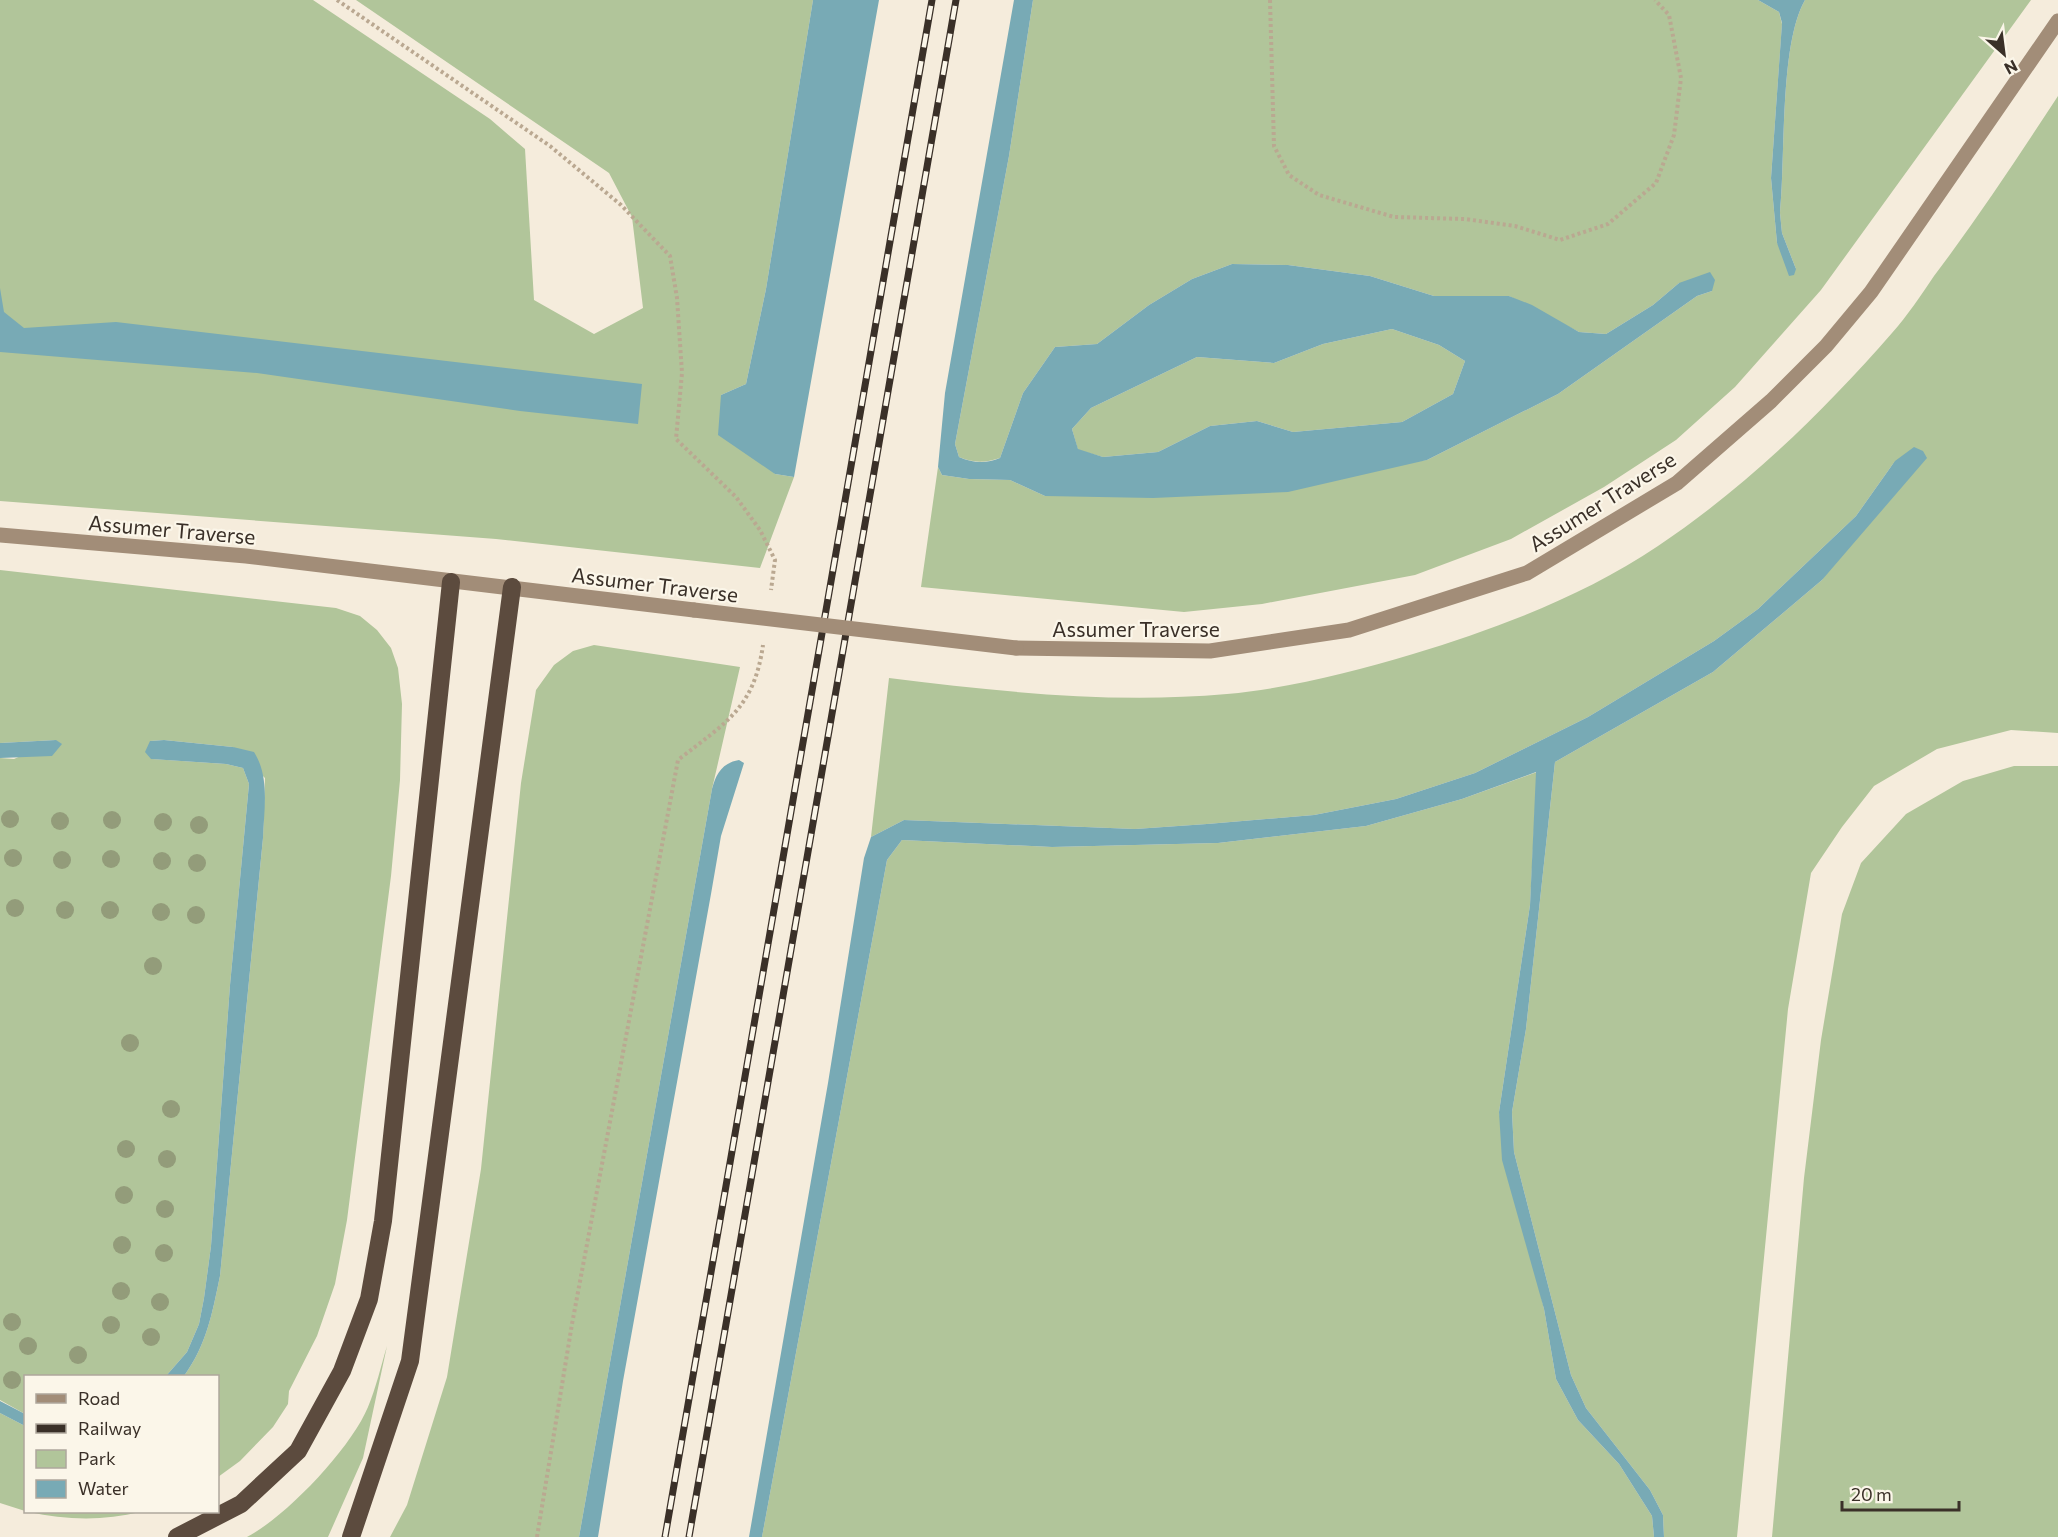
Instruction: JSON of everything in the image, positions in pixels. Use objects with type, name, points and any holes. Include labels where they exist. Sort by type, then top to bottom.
[{"type":"highway","points":[[177,1537],[241,1504],[298,1451],[342,1371],[369,1299],[383,1221],[451,582]]},
{"type":"highway","points":[[351,1537],[410,1361],[512,587]]},
{"type":"main road","name":"Assumer Traverse","points":[[0,535],[246,556],[1016,648],[1104,651],[1222,649],[1349,630],[1527,573],[1677,483],[1771,401],[1826,346],[1871,292],[2058,21]]},
{"type":"path","points":[[336,0],[550,146],[621,205],[670,256],[677,298],[682,373],[676,439],[736,497],[760,530],[775,560],[770,594]]},
{"type":"path","points":[[1270,0],[1274,146],[1289,175],[1319,195],[1394,217],[1465,219],[1495,223],[1515,226],[1560,240],[1608,224],[1656,183],[1674,135],[1681,78],[1669,15],[1655,0]]},
{"type":"path","points":[[537,1537],[572,1324],[678,760],[735,715],[759,673],[764,639]]},
{"type":"green space","points":[[0,0],[313,0],[490,119],[525,149],[534,300],[594,334],[643,308],[632,217],[609,173],[356,0],[813,0],[766,289],[746,384],[721,395],[775,474],[794,477],[760,568],[496,539],[0,501]]},
{"type":"green space","points":[[1033,0],[1758,0],[1779,12],[1782,24],[1771,178],[1777,243],[1796,269],[1782,233],[1780,213],[1787,73],[1797,20],[1805,0],[2031,0],[1821,290],[1735,387],[1676,440],[1604,487],[1511,539],[1415,575],[1262,604],[1184,612],[921,587],[938,467],[942,475],[969,479],[1010,480],[1045,496],[1427,460],[1558,394],[1697,296],[1712,291],[1679,283],[1653,305],[1606,334],[1579,332],[1509,296],[1434,296],[1370,276],[1288,265],[1232,264],[1192,279],[1149,305],[1097,344],[1055,347],[1023,393],[1000,458],[979,462],[959,457],[955,444],[1009,156]]},
{"type":"green space","points":[[2058,96],[2058,733],[2011,730],[1937,749],[1874,786],[1842,827],[1811,873],[1788,1009],[1737,1537],[1664,1537],[1663,1515],[1650,1490],[1586,1408],[1571,1375],[1514,1152],[1512,1112],[1526,1029],[1555,762],[1713,672],[1822,580],[1895,461],[1856,516],[1758,609],[1714,641],[1588,717],[1475,773],[1396,799],[1314,815],[1135,829],[904,820],[871,837],[889,678],[1016,692],[1100,697],[1142,698],[1227,694],[1274,688],[1321,678],[1413,654],[1508,622],[1570,595],[1630,564],[1722,499],[1782,447],[1838,392],[1909,312],[1982,210]]},
{"type":"green space","points":[[1392,329],[1439,345],[1465,361],[1453,394],[1402,422],[1293,432],[1257,421],[1210,426],[1158,452],[1103,457],[1078,450],[1072,429],[1091,408],[1197,357],[1274,363],[1323,344]]},
{"type":"green space","points":[[0,570],[336,608],[360,616],[377,630],[391,648],[398,668],[402,704],[400,780],[391,876],[347,1220],[335,1284],[317,1336],[289,1391],[288,1404],[273,1427],[240,1461],[219,1476],[219,1375],[185,1375],[203,1340],[220,1276],[263,838],[265,778],[233,747],[164,740],[150,741],[152,759],[226,764],[243,768],[249,784],[230,985],[211,1246],[199,1324],[187,1352],[167,1375],[24,1375],[24,1413],[0,1400],[0,758],[14,759],[56,740],[0,743]]},
{"type":"green space","points":[[594,645],[740,667],[712,789],[579,1537],[390,1537],[407,1505],[447,1377],[481,1169],[521,783],[536,690],[554,665],[573,651]]},
{"type":"green space","points":[[2014,766],[2058,766],[2058,1537],[1772,1537],[1804,1178],[1821,1040],[1842,914],[1861,863],[1906,814],[1963,781]]},
{"type":"green space","points":[[1537,772],[1530,905],[1499,1112],[1544,1309],[1556,1379],[1578,1420],[1619,1464],[1652,1516],[1654,1537],[762,1537],[887,860],[902,840],[1052,847],[1218,843],[1366,826],[1462,799]]},
{"type":"green space","points":[[387,1346],[363,1458],[328,1537],[247,1537],[280,1514],[316,1480],[348,1442],[368,1407]]},
{"type":"green space","points":[[0,1413],[24,1425],[24,1511],[0,1503]]},
{"type":"green space","points":[[34,1513],[135,1513],[113,1517],[56,1517]]},
{"type":"water","points":[[813,0],[879,0],[794,477],[775,474],[718,435],[721,395],[746,384],[766,289]]},
{"type":"water","points":[[1014,0],[1033,0],[1009,156],[955,444],[959,457],[969,461],[980,462],[1000,458],[1023,393],[1055,347],[1097,344],[1149,305],[1192,279],[1232,264],[1288,265],[1370,276],[1434,296],[1509,296],[1532,305],[1579,332],[1606,334],[1653,305],[1679,283],[1710,272],[1715,280],[1712,291],[1697,296],[1558,394],[1427,460],[1288,492],[1153,498],[1045,496],[1010,480],[969,479],[942,475],[938,467],[945,393]],"holes":[[[1392,329],[1439,345],[1465,361],[1453,394],[1402,422],[1293,432],[1257,421],[1210,426],[1158,452],[1103,457],[1078,449],[1072,429],[1091,408],[1197,357],[1274,363],[1323,344]]]},
{"type":"water","points":[[1758,0],[1805,0],[1791,45],[1785,103],[1780,213],[1782,233],[1796,269],[1794,275],[1789,276],[1777,243],[1771,178],[1782,23],[1779,12]]},
{"type":"water","points":[[0,288],[4,312],[24,328],[116,322],[642,384],[638,424],[520,411],[257,373],[0,352]]},
{"type":"water","points":[[1914,447],[1923,451],[1927,458],[1822,580],[1713,672],[1555,762],[1526,1029],[1512,1112],[1514,1152],[1571,1375],[1586,1408],[1650,1490],[1663,1515],[1664,1537],[1654,1537],[1652,1516],[1619,1464],[1578,1420],[1556,1379],[1544,1309],[1502,1160],[1499,1112],[1530,905],[1536,772],[1462,799],[1366,826],[1218,843],[1052,847],[902,840],[887,860],[762,1537],[749,1537],[828,1083],[864,858],[871,837],[904,820],[1135,829],[1314,815],[1396,799],[1475,773],[1588,717],[1714,641],[1758,609],[1856,516],[1895,461]]},
{"type":"water","points":[[56,740],[62,744],[52,756],[0,758],[0,743]]},
{"type":"water","points":[[164,740],[233,747],[254,752],[262,772],[265,794],[263,838],[220,1276],[203,1340],[185,1375],[167,1375],[187,1352],[199,1324],[204,1298],[211,1246],[230,985],[249,784],[243,768],[226,764],[151,759],[145,752],[150,741]]},
{"type":"water","points":[[739,760],[744,763],[721,836],[623,1381],[598,1537],[579,1537],[712,789],[721,770],[733,761]]},
{"type":"water","points":[[0,1401],[24,1413],[24,1425],[0,1413]]},
{"type":"railway","points":[[665,1537],[932,0]]},
{"type":"railway","points":[[689,1537],[956,0]]}]
